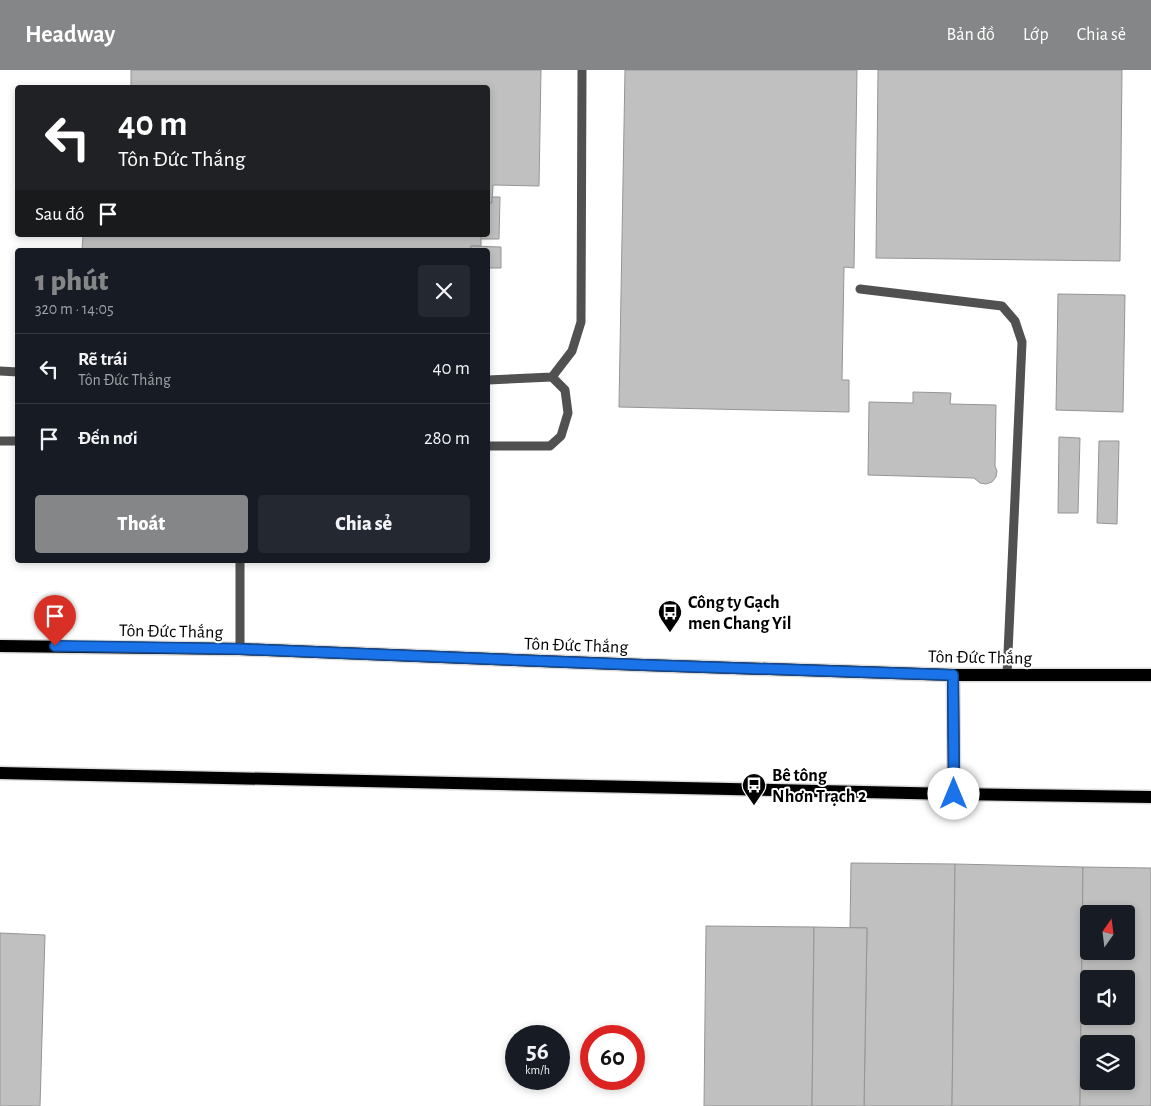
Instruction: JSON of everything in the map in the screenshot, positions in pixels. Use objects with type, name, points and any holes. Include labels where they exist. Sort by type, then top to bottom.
[{"type":"main road","name":"Tôn Đức Thắng","points":[[0,646],[240,649],[953,675],[1151,675]]},
{"type":"main road","points":[[953,675],[954,794]]},
{"type":"main road","points":[[0,773],[1151,797]]},
{"type":"lane","points":[[552,377],[572,352],[581,322],[582,70]]},
{"type":"lane","points":[[860,289],[1002,306],[1015,321],[1022,342],[1007,675]]},
{"type":"lane","points":[[0,371],[15,372]]},
{"type":"lane","points":[[490,380],[552,377],[565,390],[568,413],[561,436],[550,446],[490,446]]},
{"type":"lane","points":[[0,441],[15,441]]},
{"type":"lane","points":[[240,563],[240,649]]},
{"type":"building","points":[[131,70],[541,70],[539,186],[493,185],[492,203],[490,203],[490,85],[131,85]]},
{"type":"building","points":[[625,70],[857,70],[854,268],[844,267],[842,380],[849,380],[849,412],[619,407]]},
{"type":"building","points":[[878,70],[1122,70],[1120,261],[876,258]]},
{"type":"building","points":[[492,197],[500,197],[499,239],[481,239],[481,237],[490,237],[490,203],[492,203]]},
{"type":"building","points":[[83,237],[481,237],[481,246],[471,246],[471,248],[82,248]]},
{"type":"building","points":[[471,246],[501,247],[501,268],[490,268],[490,248],[471,248]]},
{"type":"building","points":[[1058,294],[1125,295],[1123,412],[1056,410]]},
{"type":"building","points":[[913,392],[951,393],[950,404],[996,405],[995,466],[997,471],[996,477],[992,482],[980,483],[974,478],[868,475],[869,402],[913,403]]},
{"type":"building","points":[[1059,437],[1080,438],[1078,513],[1058,513]]},
{"type":"building","points":[[1099,441],[1119,441],[1117,524],[1097,523]]},
{"type":"building","points":[[851,863],[955,864],[952,1106],[864,1106],[867,928],[850,928]]},
{"type":"building","points":[[955,864],[1083,867],[1083,905],[1080,905],[1080,960],[1082,960],[1082,970],[1080,970],[1080,1106],[952,1106]]},
{"type":"building","points":[[1083,867],[1151,868],[1151,1106],[1080,1106],[1080,1090],[1135,1090],[1135,1035],[1081,1035],[1081,1025],[1135,1025],[1135,970],[1082,970],[1082,960],[1135,960],[1135,905],[1083,905]]},
{"type":"building","points":[[706,926],[814,927],[812,1106],[704,1106]]},
{"type":"building","points":[[814,927],[867,928],[864,1106],[812,1106]]},
{"type":"building","points":[[0,933],[45,935],[40,1106],[0,1106]]},
{"type":"place","name":"Công ty Gạch men Chang Yil","points":[[670,633]]},
{"type":"place","name":"Bê tông Nhơn Trạch 2","points":[[754,806]]},
{"type":"route","points":[[55,646],[240,649],[953,675],[954,794]]}]
